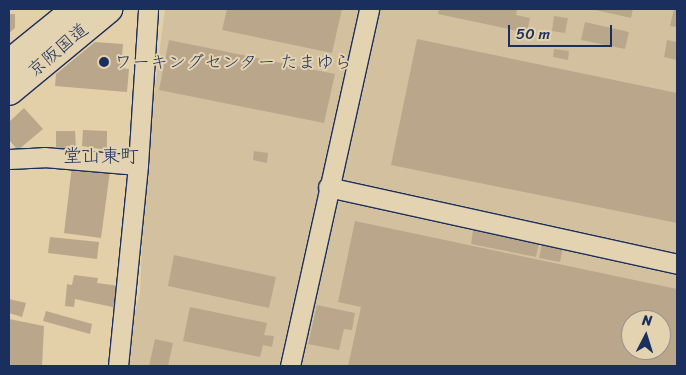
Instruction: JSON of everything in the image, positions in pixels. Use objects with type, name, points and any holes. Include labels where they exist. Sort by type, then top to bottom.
[{"type":"highway","name":"京阪国道","points":[[9,64],[77,9]]},
{"type":"highway","name":"京阪国道","points":[[9,91],[108,9]]},
{"type":"street","points":[[118,366],[138,165],[148,9]]},
{"type":"street","points":[[290,366],[328,187],[369,9]]},
{"type":"street","points":[[9,159],[44,157],[138,165]]},
{"type":"street","points":[[328,187],[677,264]]},
{"type":"shaded area","points":[[165,9],[677,9],[677,366],[127,366],[128,334],[140,294],[146,156]]},
{"type":"building","points":[[227,9],[342,9],[332,53],[222,30]]},
{"type":"building","points":[[439,9],[517,9],[516,15],[530,18],[527,33],[438,14]]},
{"type":"building","points":[[591,9],[633,9],[631,18]]},
{"type":"building","points":[[674,9],[677,9],[677,27],[670,26]]},
{"type":"building","points":[[9,14],[15,14],[15,28],[9,33]]},
{"type":"building","points":[[554,16],[568,18],[565,33],[552,31]]},
{"type":"building","points":[[585,22],[629,32],[625,49],[581,40]]},
{"type":"building","points":[[417,39],[677,93],[677,223],[391,165]]},
{"type":"building","points":[[169,40],[335,74],[324,123],[159,90]]},
{"type":"building","points":[[667,40],[677,42],[677,60],[664,57]]},
{"type":"building","points":[[95,42],[123,44],[121,68],[129,69],[127,92],[55,86],[56,74]]},
{"type":"building","points":[[554,49],[569,51],[568,60],[553,57]]},
{"type":"building","points":[[24,108],[43,129],[18,150],[9,140],[9,122]]},
{"type":"building","points":[[83,130],[107,131],[107,150],[82,146]]},
{"type":"building","points":[[56,131],[75,131],[76,148],[56,148]]},
{"type":"building","points":[[254,151],[268,153],[267,163],[253,160]]},
{"type":"building","points":[[72,166],[110,171],[101,238],[64,233]]},
{"type":"building","points":[[355,221],[677,289],[677,366],[348,366],[361,307],[338,302]]},
{"type":"building","points":[[473,230],[539,243],[536,257],[471,244]]},
{"type":"building","points":[[50,237],[99,242],[97,259],[48,253]]},
{"type":"building","points":[[542,244],[563,247],[560,262],[539,258]]},
{"type":"building","points":[[174,255],[276,277],[269,308],[168,286]]},
{"type":"building","points":[[74,275],[98,278],[97,283],[120,286],[117,308],[75,299],[74,307],[65,306],[67,284],[72,285]]},
{"type":"building","points":[[9,299],[26,303],[22,317],[9,313]]},
{"type":"building","points":[[317,305],[355,313],[352,330],[344,329],[339,350],[308,344]]},
{"type":"building","points":[[190,307],[267,323],[264,335],[274,336],[272,347],[263,345],[260,357],[183,341]]},
{"type":"building","points":[[46,311],[92,324],[90,334],[43,321]]},
{"type":"building","points":[[9,319],[44,326],[42,366],[9,366]]},
{"type":"building","points":[[155,339],[173,343],[168,366],[149,366]]},
{"type":"place","name":"ワーキングセンター たまゆら","points":[[104,62]]},
{"type":"district","name":"堂山東町","points":[[101,156]]}]
